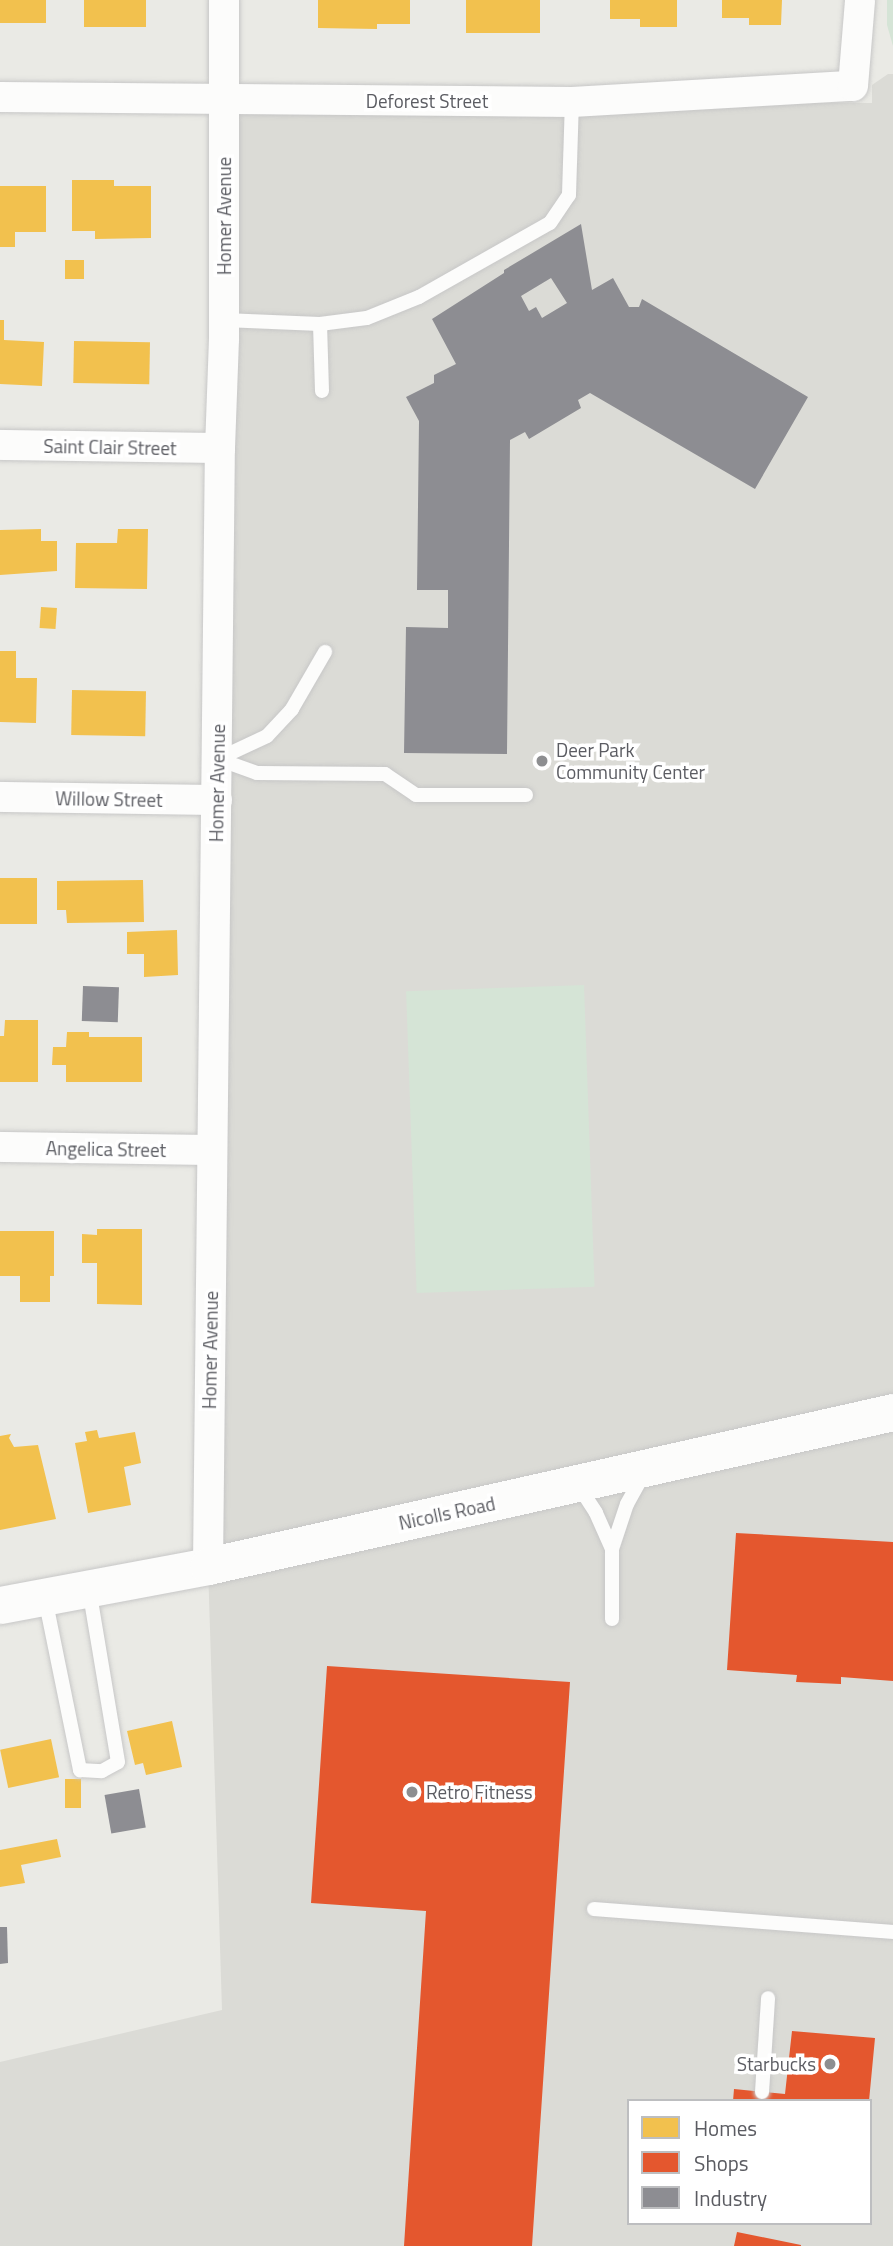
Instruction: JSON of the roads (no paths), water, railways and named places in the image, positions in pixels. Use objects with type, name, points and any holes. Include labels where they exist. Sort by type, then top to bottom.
[{"type":"street","name":"Homer Avenue","points":[[208,1566],[220,448],[224,320],[224,0]]},
{"type":"street","name":"Deforest Street","points":[[0,97],[572,102],[853,86],[860,0]]},
{"type":"street","name":"Saint Clair Street","points":[[0,445],[220,448]]},
{"type":"street","name":"Willow Street","points":[[0,797],[217,800]]},
{"type":"street","name":"Angelica Street","points":[[0,1147],[212,1150]]},
{"type":"street","name":"Nicolls Road","points":[[0,1605],[208,1566],[893,1412]]},
{"type":"lane","points":[[224,320],[320,324],[367,318],[419,297],[551,223],[569,195],[572,102]]},
{"type":"lane","points":[[320,324],[321,391]]},
{"type":"lane","points":[[218,759],[267,736],[292,709],[325,652]]},
{"type":"lane","points":[[218,759],[257,773],[385,774],[416,795],[526,794]]},
{"type":"lane","points":[[612,1619],[612,1549],[626,1504],[646,1469]]},
{"type":"lane","points":[[577,1484],[596,1513],[612,1549]]},
{"type":"lane","points":[[44,1596],[80,1770],[102,1771],[118,1762],[89,1588]]},
{"type":"lane","points":[[594,1909],[893,1932]]},
{"type":"lane","points":[[762,2092],[768,1998]]},
{"type":"place","name":"Deer Park Community Center","points":[[542,761]]},
{"type":"place","name":"Retro Fitness","points":[[412,1792]]},
{"type":"place","name":"Starbucks","points":[[830,2064]]}]
